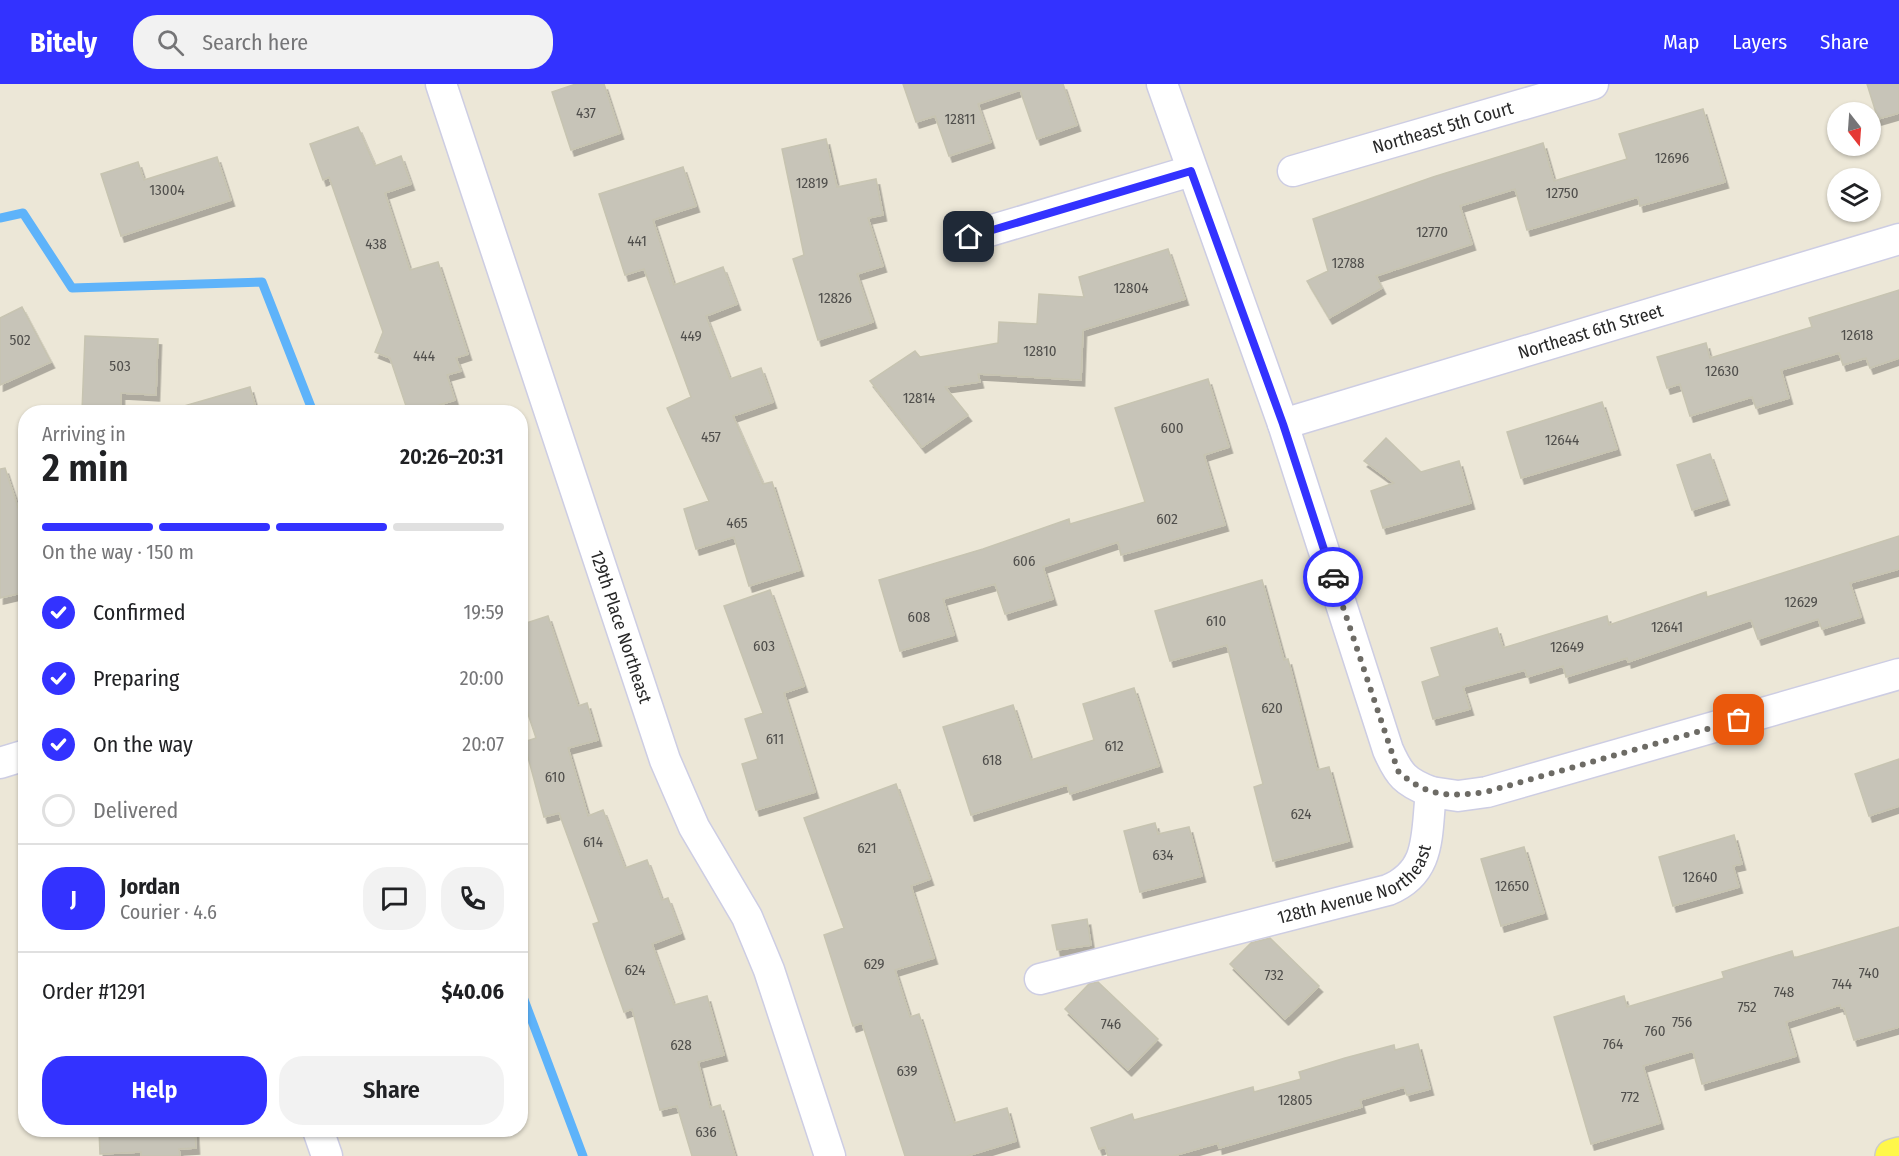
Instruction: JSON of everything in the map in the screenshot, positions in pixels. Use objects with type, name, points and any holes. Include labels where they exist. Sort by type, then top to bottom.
[{"type":"main road","points":[[1893,1156],[1899,1154]]},
{"type":"street","name":"129th Place Northeast","points":[[441,84],[665,760],[694,827],[747,917],[769,970],[830,1156]]},
{"type":"street","points":[[1162,84],[1191,171],[1283,424],[1389,750],[1398,771],[1412,784],[1431,792],[1458,796],[1486,792],[1899,674]]},
{"type":"street","name":"Northeast 5th Court","points":[[1293,171],[1593,84]]},
{"type":"street","points":[[969,237],[1191,171]]},
{"type":"street","name":"Northeast 6th Street","points":[[1283,424],[1899,239]]},
{"type":"street","points":[[0,763],[18,757]]},
{"type":"street","name":"128th Avenue Northeast","points":[[1040,979],[1404,884],[1423,861],[1431,792]]},
{"type":"street","points":[[320,1137],[327,1156]]},
{"type":"building","points":[[576,84],[604,84],[620,133],[571,150],[552,92]]},
{"type":"building","points":[[903,84],[1063,84],[1077,125],[1037,139],[1020,90],[978,104],[991,142],[949,156],[935,116],[916,122]]},
{"type":"building","points":[[1867,84],[1899,84],[1899,113],[1881,118],[1881,102],[1873,102]]},
{"type":"building","points":[[1703,109],[1725,182],[1640,206],[1638,197],[1527,230],[1515,189],[1460,206],[1472,244],[1376,276],[1382,288],[1329,318],[1307,281],[1328,271],[1313,219],[1433,177],[1543,143],[1554,181],[1627,159],[1619,134]]},
{"type":"building","points":[[358,127],[375,166],[401,156],[411,184],[385,193],[410,270],[438,262],[468,354],[456,358],[461,371],[447,375],[455,400],[439,405],[406,405],[390,358],[375,352],[383,332],[329,177],[323,180],[310,144]]},
{"type":"building","points":[[826,139],[837,187],[876,179],[883,215],[868,218],[883,266],[857,274],[873,322],[818,340],[793,259],[804,255],[782,149]]},
{"type":"building","points":[[217,157],[231,200],[121,236],[101,174],[138,162],[144,180]]},
{"type":"building","points":[[683,167],[696,206],[653,220],[674,285],[723,267],[737,304],[706,316],[730,379],[761,368],[773,402],[733,416],[763,484],[772,482],[800,570],[749,586],[734,537],[696,549],[684,509],[709,501],[667,408],[691,397],[644,269],[625,275],[599,194]]},
{"type":"building","points":[[1168,249],[1185,299],[1083,330],[1081,380],[978,374],[980,382],[945,387],[968,415],[922,447],[870,381],[915,351],[920,357],[998,343],[999,322],[1037,324],[1039,294],[1084,297],[1079,277]]},
{"type":"building","points":[[1899,290],[1899,358],[1870,368],[1866,358],[1843,365],[1839,353],[1781,370],[1789,398],[1756,408],[1752,397],[1690,416],[1680,384],[1667,388],[1657,357],[1706,343],[1710,358],[1812,327],[1809,318]]},
{"type":"building","points":[[22,307],[51,362],[0,385],[0,318]]},
{"type":"building","points":[[85,336],[158,339],[156,395],[121,393],[121,405],[82,405]]},
{"type":"building","points":[[1208,379],[1229,447],[1204,455],[1225,525],[1121,555],[1118,542],[1043,567],[1053,599],[1005,614],[995,584],[943,599],[954,635],[900,651],[879,580],[983,549],[1069,519],[1070,524],[1145,502],[1115,408]]},
{"type":"building","points":[[250,387],[255,405],[187,405]]},
{"type":"building","points":[[1602,402],[1617,449],[1521,478],[1507,432]]},
{"type":"building","points":[[1386,438],[1421,472],[1459,461],[1471,503],[1383,528],[1371,491],[1394,483],[1364,461]]},
{"type":"building","points":[[1710,454],[1726,499],[1692,510],[1677,465]]},
{"type":"building","points":[[5,468],[18,508],[18,594],[0,598],[0,469]]},
{"type":"building","points":[[1899,536],[1899,569],[1850,583],[1861,617],[1822,629],[1818,619],[1758,639],[1751,620],[1628,662],[1627,658],[1566,677],[1563,666],[1527,677],[1525,670],[1463,687],[1470,709],[1433,719],[1422,682],[1440,676],[1431,648],[1497,628],[1503,648],[1607,616],[1609,625],[1706,592],[1707,597]]},
{"type":"building","points":[[1262,580],[1284,660],[1288,659],[1317,770],[1329,767],[1349,841],[1273,861],[1254,787],[1263,784],[1227,645],[1170,661],[1155,611]]},
{"type":"building","points":[[770,590],[804,686],[784,693],[815,792],[756,810],[742,764],[758,759],[745,719],[763,713],[724,606]]},
{"type":"building","points":[[548,616],[578,706],[587,703],[598,740],[568,748],[588,816],[603,810],[625,868],[647,860],[662,900],[668,898],[681,933],[652,944],[674,1005],[707,996],[724,1055],[698,1062],[710,1108],[720,1105],[735,1156],[692,1156],[677,1106],[660,1110],[632,1009],[624,1012],[593,924],[599,922],[559,813],[544,817],[528,757],[528,741],[536,738],[528,714],[528,622]]},
{"type":"building","points":[[1134,688],[1159,766],[1070,794],[1067,785],[971,815],[943,727],[1013,705],[1031,760],[1094,740],[1083,704]]},
{"type":"building","points":[[1899,759],[1899,806],[1869,816],[1855,774]]},
{"type":"building","points":[[896,784],[930,879],[911,886],[934,958],[895,970],[910,1017],[919,1014],[954,1123],[1007,1108],[1016,1141],[967,1156],[905,1156],[862,1023],[853,1026],[824,935],[844,928],[804,818]]},
{"type":"building","points":[[1155,823],[1158,834],[1189,827],[1202,876],[1140,892],[1124,831]]},
{"type":"building","points":[[1734,835],[1742,864],[1733,866],[1739,887],[1673,906],[1659,857]]},
{"type":"building","points":[[1524,847],[1544,913],[1501,926],[1481,859]]},
{"type":"building","points":[[1087,919],[1091,945],[1057,950],[1052,925]]},
{"type":"building","points":[[1899,927],[1899,1027],[1854,1040],[1844,1008],[1840,1005],[1786,1022],[1796,1056],[1702,1084],[1693,1051],[1643,1066],[1660,1123],[1591,1144],[1554,1017],[1624,996],[1627,1007],[1724,978],[1722,972],[1792,951],[1794,958]]},
{"type":"building","points":[[1270,938],[1319,986],[1285,1019],[1230,964],[1251,943]]},
{"type":"building","points":[[1098,982],[1158,1039],[1128,1070],[1065,1009],[1089,984]]},
{"type":"building","points":[[1418,1044],[1430,1089],[1407,1095],[1404,1087],[1360,1100],[1362,1107],[1219,1148],[1218,1143],[1173,1156],[1108,1156],[1105,1147],[1099,1149],[1091,1128],[1132,1114],[1134,1120],[1253,1087],[1254,1092],[1301,1079],[1299,1072],[1345,1058],[1394,1045],[1395,1050]]},
{"type":"building","points":[[99,1137],[195,1137],[196,1148],[179,1149],[180,1156],[141,1156],[141,1152],[100,1154]]},
{"type":"waterway","points":[[0,218],[23,213],[72,288],[262,282],[310,405]]},
{"type":"waterway","points":[[528,1010],[583,1156]]},
{"type":"way so far","points":[[1333,577],[1389,750],[1398,771],[1412,784],[1431,792],[1458,796],[1486,792],[1739,720]]},
{"type":"route","points":[[969,237],[1191,171],[1283,424],[1333,577]]}]
